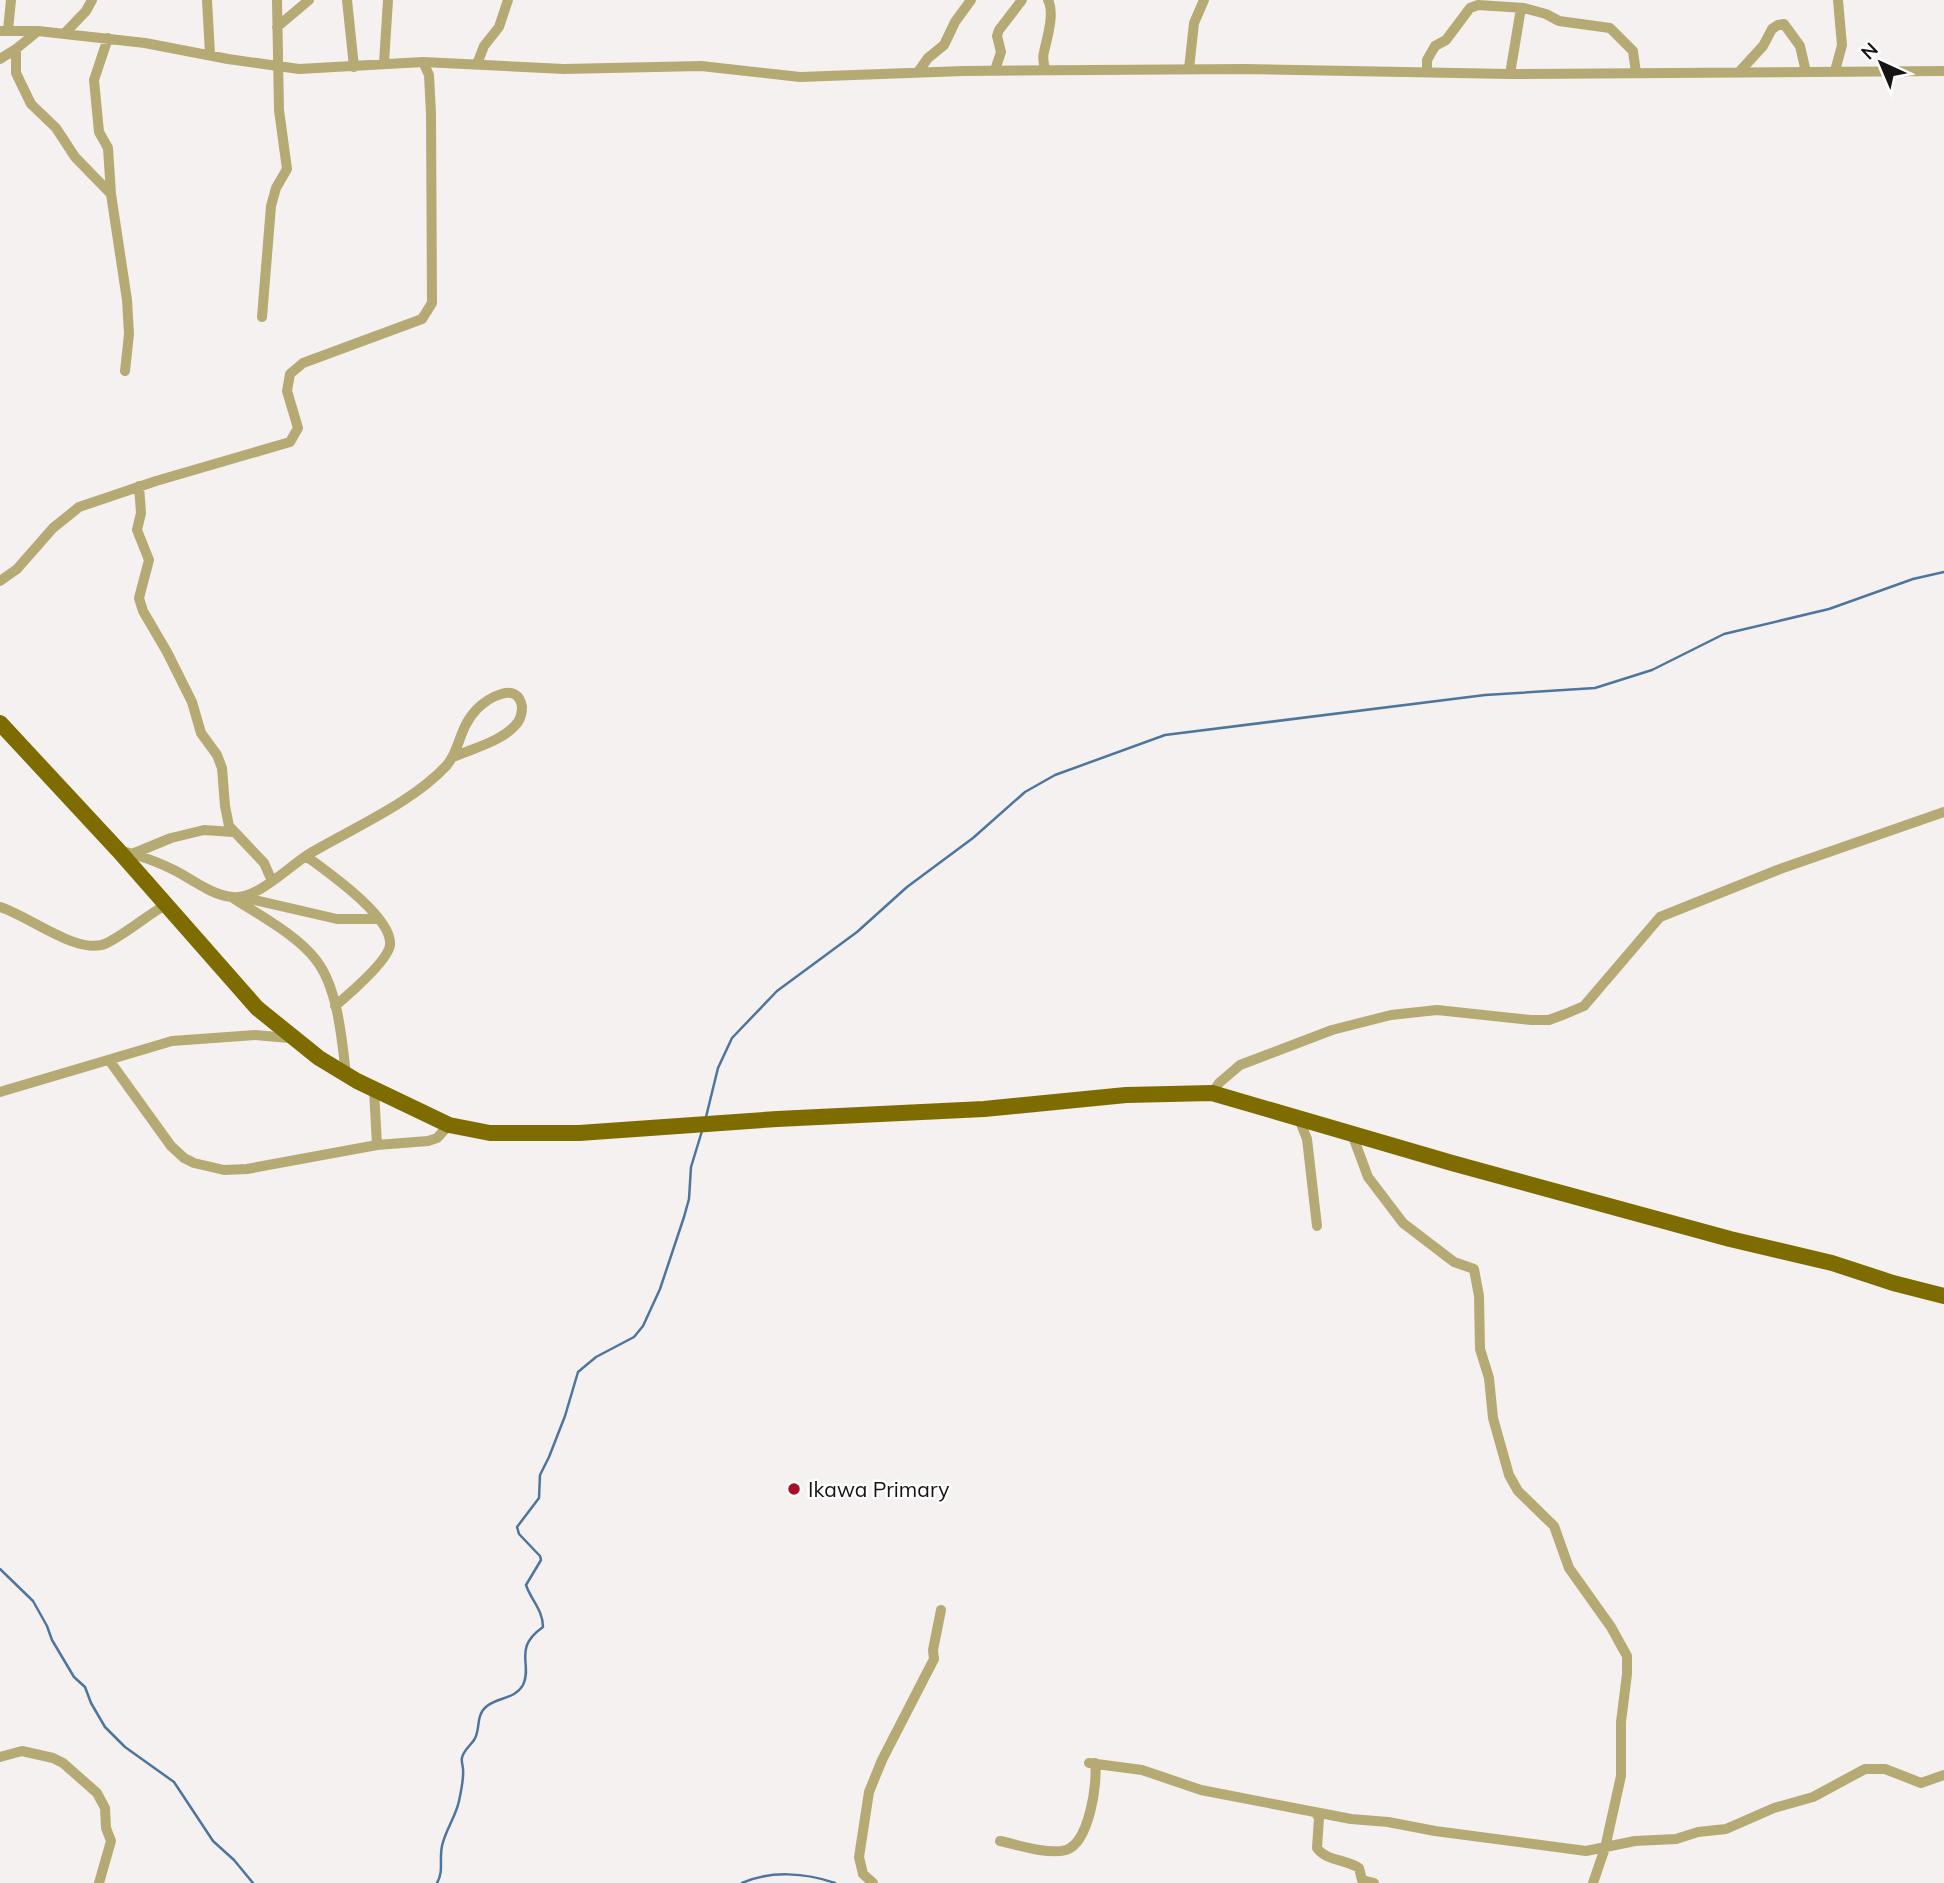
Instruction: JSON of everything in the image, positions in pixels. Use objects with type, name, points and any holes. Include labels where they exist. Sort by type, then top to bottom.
[{"type":"main road","points":[[0,723],[125,852],[257,1008],[318,1058],[374,1090],[449,1125],[490,1133],[579,1133],[777,1119],[984,1109],[1126,1095],[1212,1093],[1730,1239],[1832,1263],[1944,1296]]},
{"type":"street","points":[[11,0],[4,30],[108,38],[280,68],[423,62],[564,69],[701,66],[800,77],[995,70],[1189,69],[1510,74],[1944,71]]},
{"type":"street","points":[[64,34],[86,11],[92,0]]},
{"type":"street","points":[[207,0],[210,54]]},
{"type":"street","points":[[262,317],[271,206],[276,188],[287,169],[280,118],[277,0]]},
{"type":"street","points":[[277,27],[309,0]]},
{"type":"street","points":[[347,0],[354,66]]},
{"type":"street","points":[[384,63],[388,0]]},
{"type":"street","points":[[477,64],[484,46],[499,27],[508,0]]},
{"type":"street","points":[[918,72],[928,58],[944,45],[971,0]]},
{"type":"street","points":[[995,70],[1001,52],[997,36],[999,30],[1022,0]]},
{"type":"street","points":[[1045,70],[1043,57],[1049,35],[1051,8],[1048,0]]},
{"type":"street","points":[[1189,69],[1194,23],[1204,0]]},
{"type":"street","points":[[1835,71],[1842,45],[1838,0]]},
{"type":"street","points":[[1427,71],[1430,52],[1449,37],[1470,8],[1478,5],[1521,8],[1546,14],[1559,21],[1609,28],[1633,51],[1636,73]]},
{"type":"street","points":[[1510,74],[1521,8]]},
{"type":"street","points":[[1740,71],[1763,46],[1772,29],[1784,24],[1801,46],[1806,72]]},
{"type":"street","points":[[0,59],[38,31]]},
{"type":"street","points":[[108,38],[94,80],[99,132],[108,148],[111,194],[127,300],[129,334],[125,371]]},
{"type":"street","points":[[16,49],[16,73],[31,104],[56,128],[75,158],[111,194]]},
{"type":"street","points":[[0,581],[30,557],[67,515],[79,507],[139,486],[290,442],[298,428],[287,391],[290,374],[303,363],[422,319],[428,313],[432,303],[433,263],[431,114],[429,75],[423,62]]},
{"type":"street","points":[[139,486],[141,513],[137,530],[149,561],[140,592],[141,606],[192,702],[201,733],[217,755],[225,785],[225,806],[233,832],[264,863],[272,881]]},
{"type":"street","points":[[237,897],[272,881],[306,856],[377,816],[425,784],[453,757],[512,729],[520,720],[522,712],[521,701],[516,695],[499,693],[475,711],[466,723],[453,757]]},
{"type":"street","points":[[1212,1093],[1240,1065],[1332,1030],[1391,1015],[1437,1010],[1549,1020],[1565,1014],[1584,1006],[1660,917],[1780,869],[1944,812]]},
{"type":"street","points":[[125,852],[204,830],[233,832]]},
{"type":"street","points":[[125,852],[147,858],[207,888],[237,897],[337,919],[378,919]]},
{"type":"street","points":[[306,856],[345,886],[378,919],[389,937],[388,951],[335,1006]]},
{"type":"street","points":[[237,897],[311,954],[322,968],[335,1006],[346,1075]]},
{"type":"street","points":[[0,907],[16,912],[65,939],[91,945],[106,943],[167,904]]},
{"type":"street","points":[[0,1092],[172,1041],[265,1035],[296,1039]]},
{"type":"street","points":[[109,1060],[171,1146],[184,1158],[217,1171],[377,1145],[433,1140],[449,1125]]},
{"type":"street","points":[[374,1090],[377,1145]]},
{"type":"street","points":[[1300,1119],[1307,1139],[1317,1226]]},
{"type":"street","points":[[1352,1134],[1368,1177],[1403,1223],[1454,1262],[1474,1269],[1479,1296],[1480,1349],[1489,1378],[1493,1418],[1509,1475],[1518,1491],[1553,1526],[1569,1568],[1611,1627],[1627,1656],[1628,1674],[1621,1722],[1621,1776],[1605,1849],[1593,1883]]},
{"type":"street","points":[[873,1883],[863,1874],[859,1857],[869,1793],[882,1760],[934,1659],[933,1650],[941,1610]]},
{"type":"street","points":[[0,1756],[22,1751],[53,1758],[63,1763],[97,1793],[105,1808],[106,1828],[111,1841],[99,1883]]},
{"type":"street","points":[[1000,1841],[1031,1850],[1062,1850],[1071,1847],[1089,1814],[1097,1776],[1092,1763],[1142,1770],[1200,1790],[1315,1812],[1586,1851],[1635,1841],[1666,1841],[1698,1832],[1727,1829],[1774,1808],[1813,1797],[1865,1769],[1885,1769],[1921,1783],[1944,1775]]},
{"type":"street","points":[[1315,1812],[1319,1818],[1318,1851],[1325,1856],[1353,1864],[1359,1868],[1362,1880],[1374,1883]]},
{"type":"waterway","points":[[706,1117],[718,1068],[732,1038],[777,991],[857,932],[907,887],[973,838],[1025,792],[1055,775],[1165,735],[1485,695],[1595,688],[1652,670],[1724,634],[1829,609],[1913,579],[1944,572]]},
{"type":"waterway","points":[[437,1883],[443,1840],[456,1812],[461,1793],[463,1755],[476,1736],[483,1710],[520,1690],[525,1677],[528,1642],[543,1627],[541,1615],[526,1585],[541,1560],[540,1556],[519,1534],[517,1527],[539,1498],[540,1475],[565,1416],[578,1372],[596,1357],[634,1337],[643,1326],[660,1289],[684,1217],[689,1199],[691,1167],[702,1131]]},
{"type":"waterway","points":[[0,1569],[33,1601],[52,1640],[74,1677],[85,1687],[105,1727],[125,1747],[174,1782],[213,1841],[234,1860],[253,1883]]},
{"type":"waterway","points":[[742,1883],[765,1876],[789,1874],[835,1883]]},
{"type":"place","name":"Ikawa Primary","points":[[794,1489]]}]
